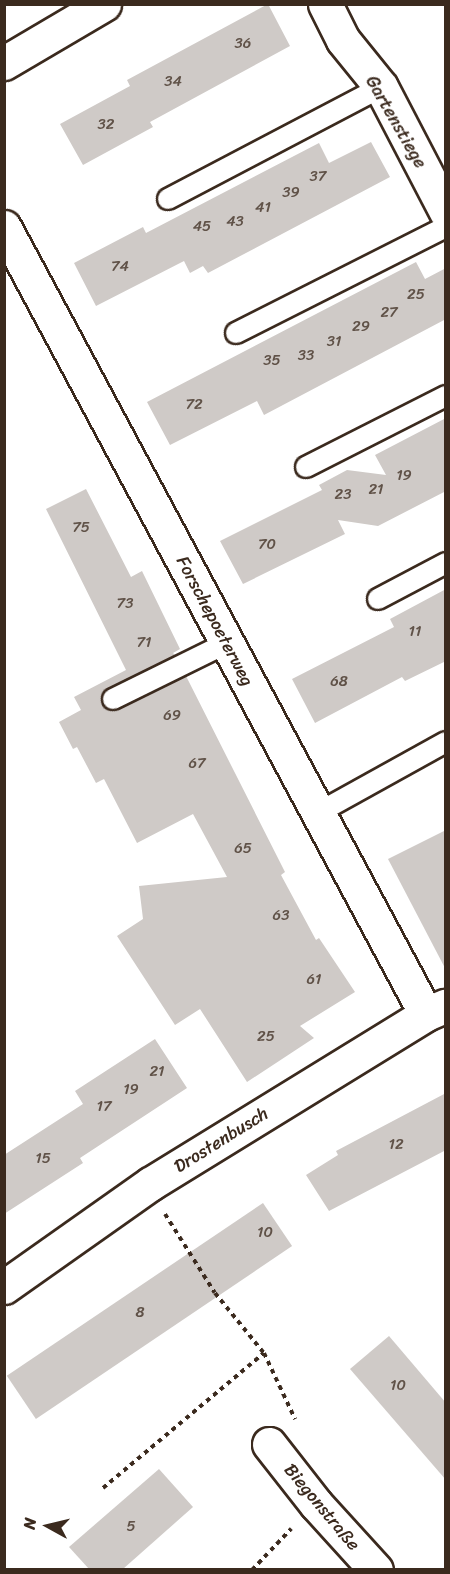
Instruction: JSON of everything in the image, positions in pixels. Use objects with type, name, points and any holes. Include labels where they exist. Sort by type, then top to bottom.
[{"type":"street","points":[[4,63],[104,4]]},
{"type":"street","name":"Gartenstiege","points":[[325,4],[343,40],[381,87],[446,212]]},
{"type":"street","name":"Forschepoeterweg","points":[[4,227],[318,813],[436,1010]]},
{"type":"street","name":"Drostenbusch","points":[[4,1287],[150,1184],[436,1010]]},
{"type":"street","name":"Biegonstraße","points":[[273,1447],[316,1504],[376,1569]]},
{"type":"lane","points":[[168,199],[381,87]]},
{"type":"lane","points":[[236,333],[446,226]]},
{"type":"lane","points":[[306,467],[446,396]]},
{"type":"lane","points":[[378,599],[446,563]]},
{"type":"lane","points":[[113,699],[227,644]]},
{"type":"lane","points":[[318,813],[446,741]]},
{"type":"path","points":[[150,1184],[172,1227],[215,1293],[264,1353],[295,1420],[273,1447]]},
{"type":"path","points":[[103,1488],[264,1353]]},
{"type":"path","points":[[252,1569],[316,1504]]},
{"type":"building","points":[[268,4],[290,46],[150,122],[153,127],[83,165],[60,124],[130,86],[127,80]]},
{"type":"building","points":[[371,142],[390,177],[208,273],[203,266],[190,273],[184,261],[96,306],[74,263],[143,227],[146,233],[319,143],[329,163]]},
{"type":"building","points":[[416,262],[425,279],[446,268],[446,319],[264,415],[257,401],[170,445],[147,402]]},
{"type":"building","points":[[446,418],[446,491],[378,526],[338,520],[345,534],[243,584],[220,541],[322,490],[319,485],[347,470],[386,475],[375,455]]},
{"type":"building","points":[[86,489],[131,577],[142,571],[180,649],[173,653],[175,655],[107,689],[101,698],[103,705],[112,711],[118,710],[186,676],[285,872],[281,875],[316,940],[319,938],[355,992],[300,1026],[314,1038],[247,1082],[200,1009],[175,1025],[117,936],[143,919],[139,886],[227,877],[193,814],[137,843],[104,779],[96,783],[77,747],[73,749],[59,722],[81,710],[74,697],[126,670],[46,509]]},
{"type":"building","points":[[446,589],[446,661],[405,681],[402,677],[315,723],[292,679],[394,627],[390,619]]},
{"type":"building","points":[[446,830],[446,970],[388,859]]},
{"type":"building","points":[[155,1039],[187,1088],[80,1158],[83,1163],[4,1214],[4,1155],[83,1104],[75,1091]]},
{"type":"building","points":[[446,1093],[446,1150],[329,1211],[306,1175],[338,1155],[336,1151]]},
{"type":"building","points":[[263,1203],[292,1246],[36,1419],[7,1376]]},
{"type":"building","points":[[389,1336],[446,1403],[446,1480],[350,1369]]},
{"type":"building","points":[[159,1469],[193,1507],[123,1569],[89,1569],[69,1547]]}]
